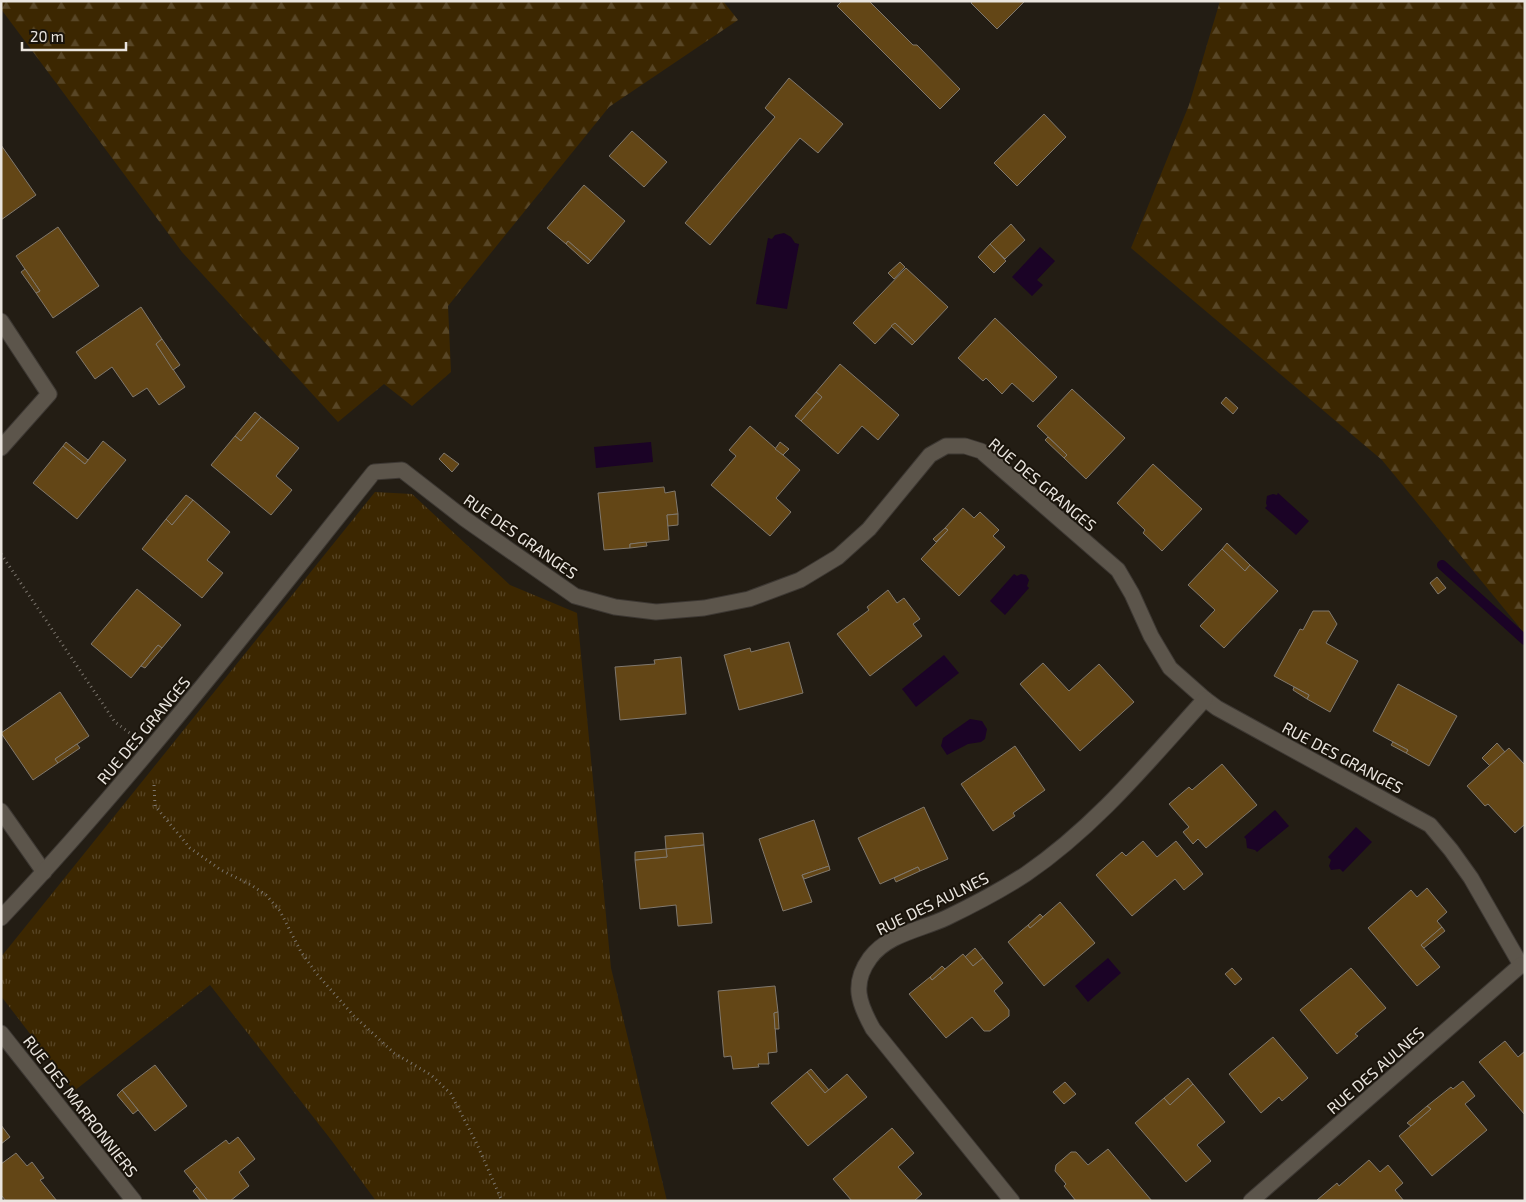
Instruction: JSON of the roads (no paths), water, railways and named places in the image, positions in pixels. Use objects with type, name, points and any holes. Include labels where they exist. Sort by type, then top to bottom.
[{"type":"street","points":[[1,321],[49,394],[1,448]]},
{"type":"street","name":"RUE DES GRANGES","points":[[1,918],[44,872],[151,749],[374,472],[402,470],[464,519],[575,596],[615,607],[656,612],[704,608],[749,599],[800,580],[838,557],[869,529],[930,455],[946,446],[965,446],[981,451],[1118,570],[1132,594],[1151,636],[1170,668],[1205,699],[1217,708],[1430,825],[1472,878],[1523,966]]},
{"type":"street","name":"RUE DES AULNES","points":[[1012,1201],[873,1029],[862,1008],[858,988],[863,973],[869,959],[881,946],[897,937],[944,919],[984,899],[1064,847],[1115,800],[1205,699]]},
{"type":"street","points":[[1,811],[44,872]]},
{"type":"street","name":"RUE DES AULNES","points":[[1252,1201],[1523,966]]},
{"type":"street","name":"RUE DES MARRONNIERS","points":[[1,1033],[134,1201]]},
{"type":"waterway","points":[[1442,565],[1525,640]]}]
